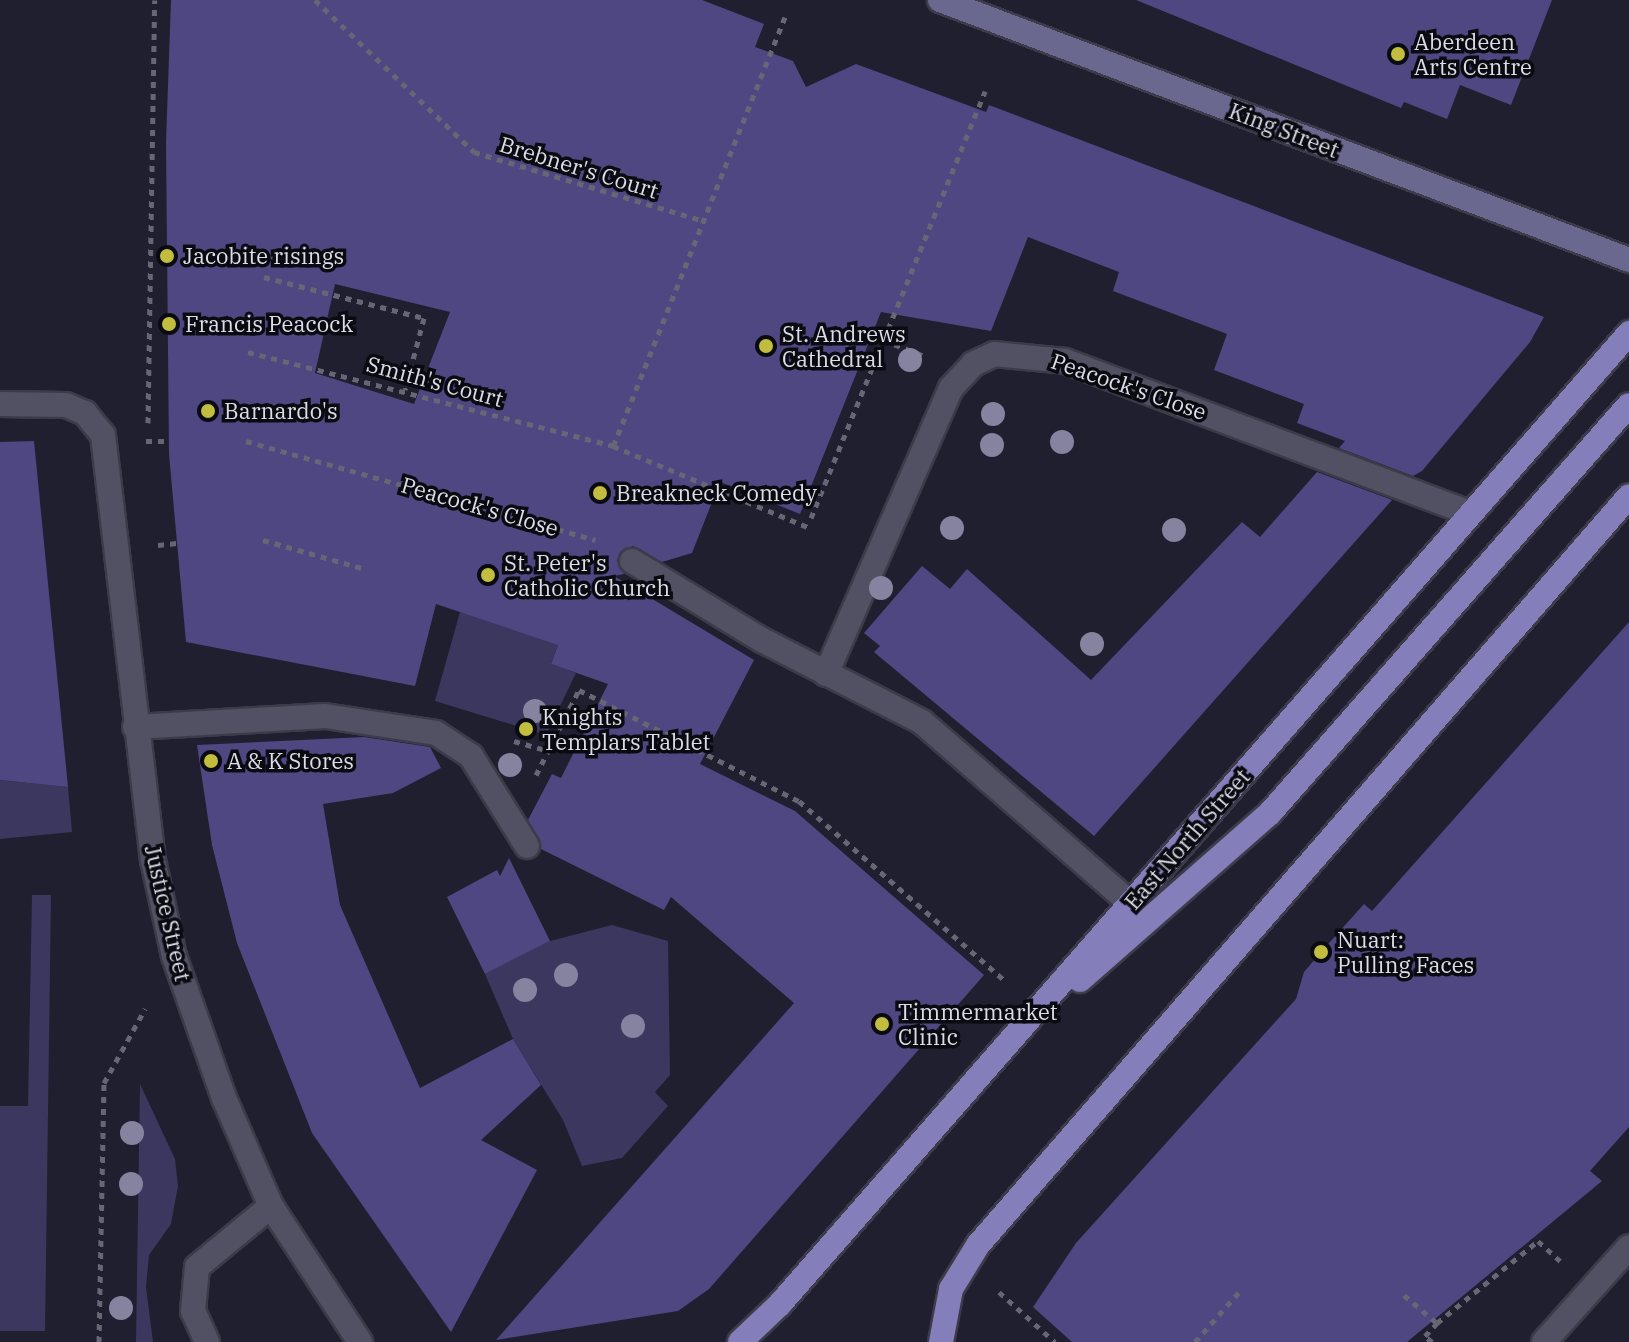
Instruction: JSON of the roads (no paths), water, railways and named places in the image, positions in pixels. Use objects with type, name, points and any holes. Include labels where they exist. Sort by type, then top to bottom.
[{"type":"main road","name":"East North Street","points":[[740,1342],[780,1304],[1629,333]]},
{"type":"main road","points":[[1015,1036],[1270,813],[1629,405]]},
{"type":"main road","points":[[941,1342],[951,1289],[965,1262],[1629,496]]},
{"type":"street","name":"King Street","points":[[940,0],[1629,260]]},
{"type":"street","name":"Peacock's Close","points":[[826,674],[940,410],[964,372],[994,354],[1065,361],[1470,513]]},
{"type":"street","name":"Justice Street","points":[[0,404],[76,408],[91,419],[105,443],[135,727],[153,860],[174,956],[224,1098],[271,1206],[360,1342]]},
{"type":"street","points":[[632,561],[762,640],[922,722],[1131,904]]},
{"type":"street","points":[[135,727],[325,716],[436,733],[471,756],[527,846]]},
{"type":"street","points":[[207,1342],[193,1311],[197,1267],[271,1206]]},
{"type":"street","points":[[1544,1342],[1629,1247]]},
{"type":"place","name":"Aberdeen Arts Centre","points":[[1398,54]]},
{"type":"place","name":"Jacobite risings","points":[[167,256]]},
{"type":"place","name":"Francis Peacock","points":[[169,324]]},
{"type":"place","name":"St. Andrews Cathedral","points":[[766,346]]},
{"type":"place","name":"Barnardo's","points":[[208,411]]},
{"type":"place","name":"Breakneck Comedy","points":[[600,493]]},
{"type":"place","name":"St. Peter's Catholic Church","points":[[488,575]]},
{"type":"place","name":"Knights Templars Tablet","points":[[526,729]]},
{"type":"place","name":"A & K Stores","points":[[211,761]]},
{"type":"place","name":"Nuart: Pulling Faces","points":[[1321,952]]},
{"type":"place","name":"Timmermarket Clinic","points":[[882,1024]]}]
